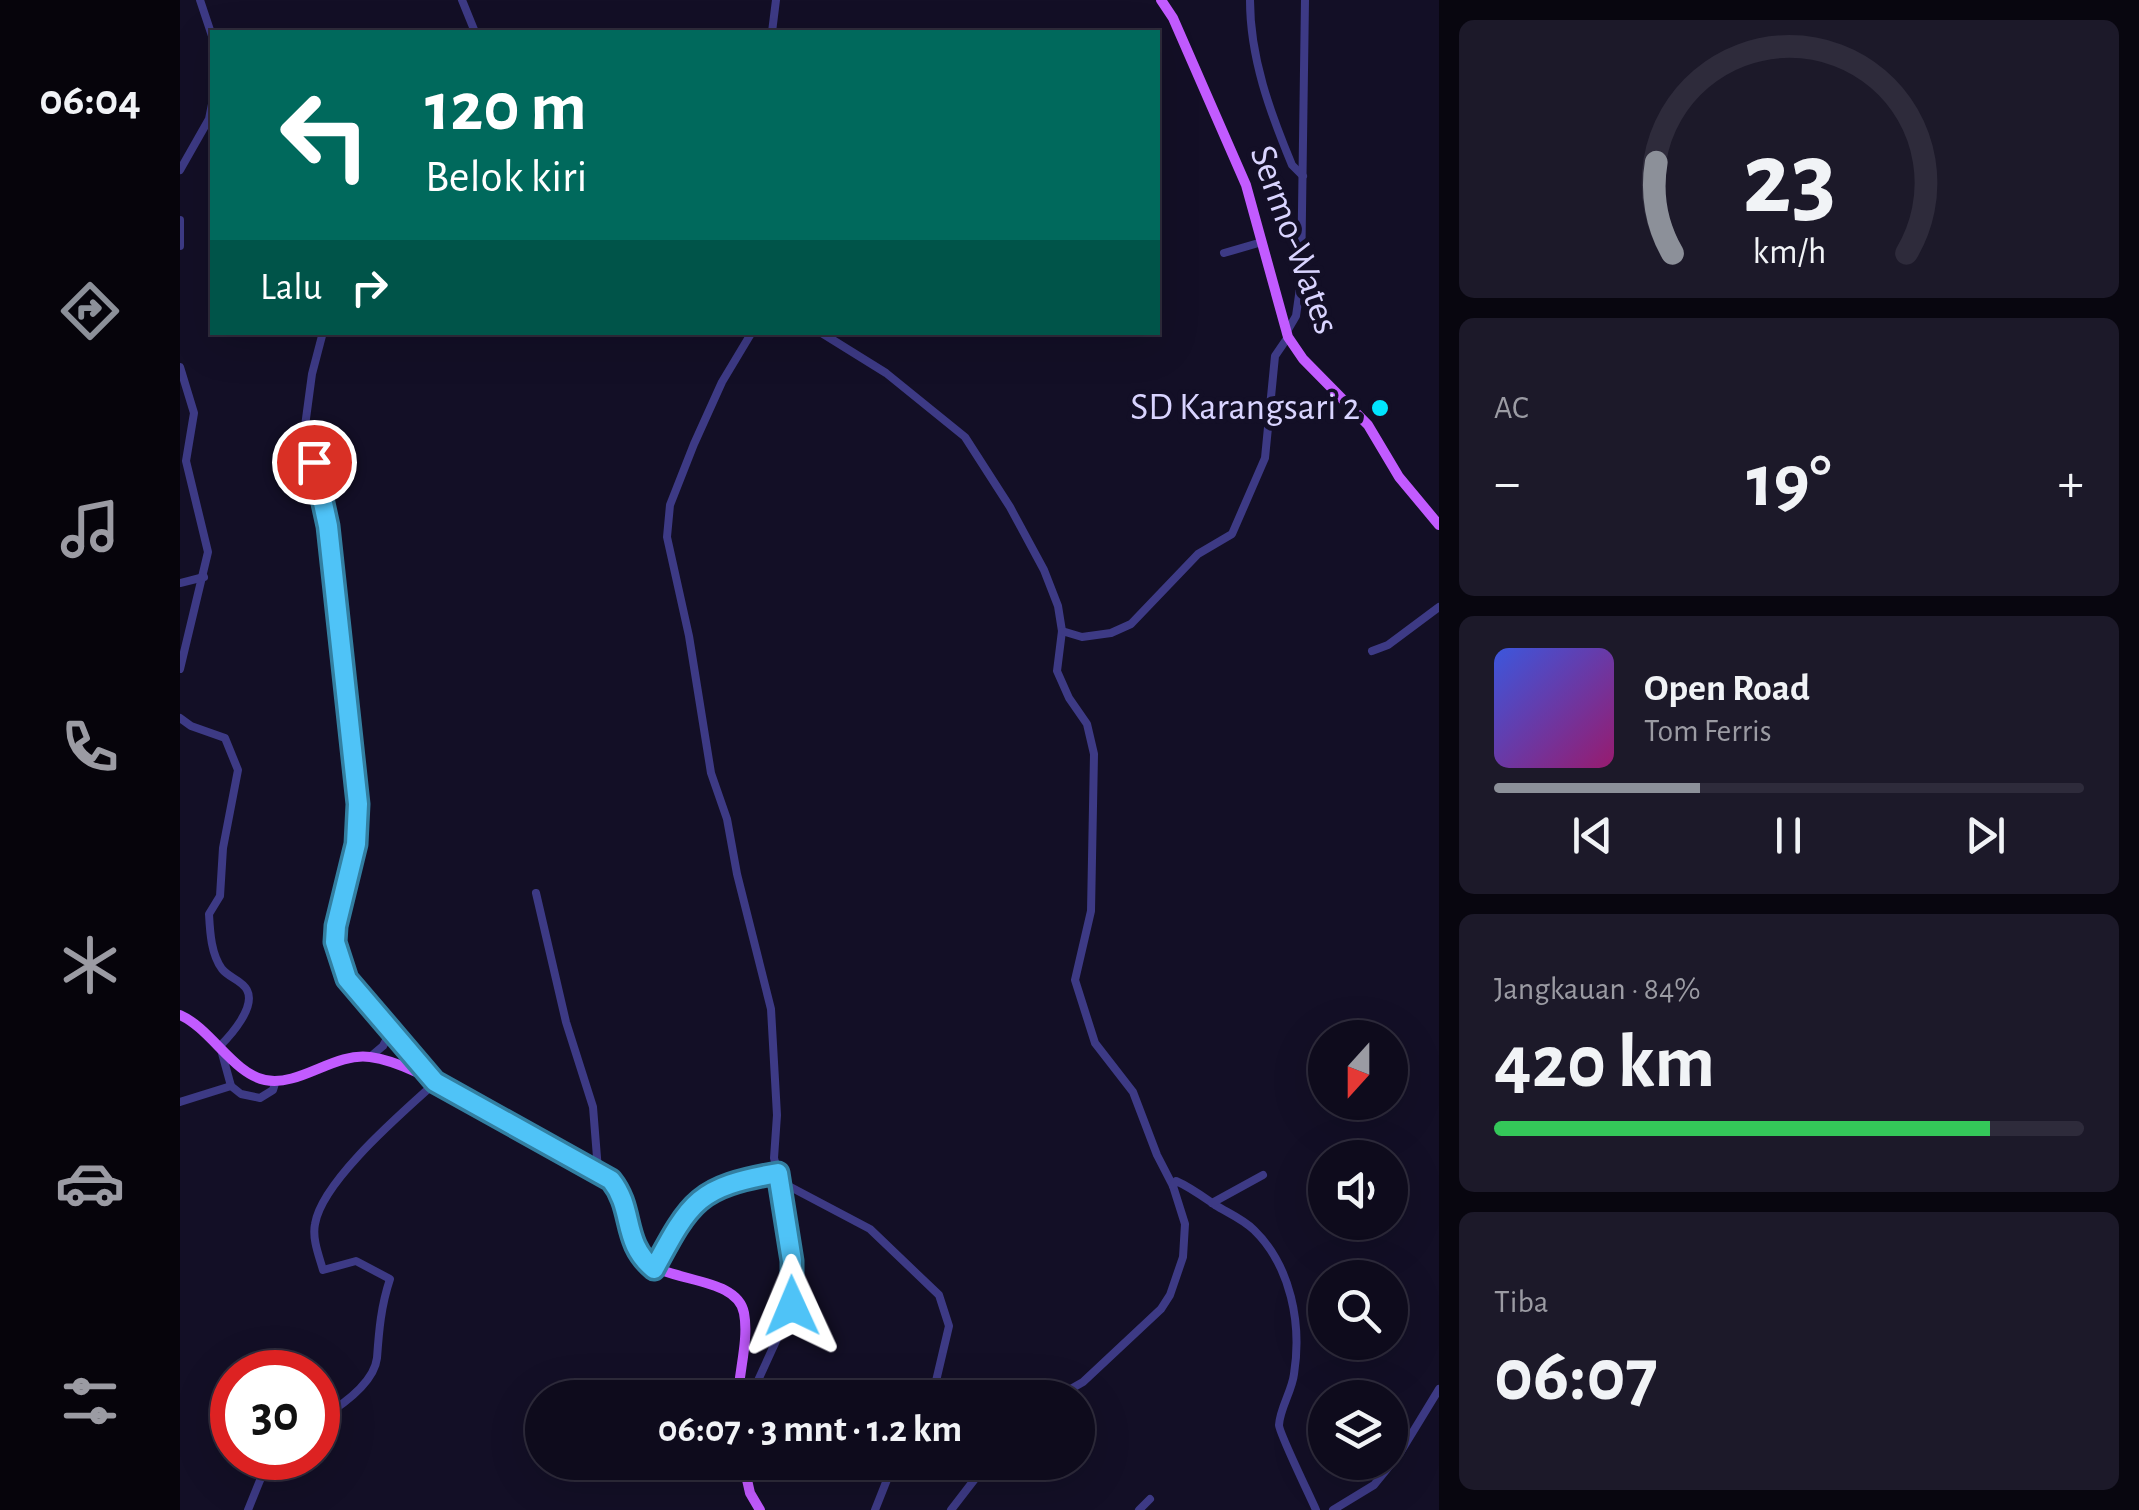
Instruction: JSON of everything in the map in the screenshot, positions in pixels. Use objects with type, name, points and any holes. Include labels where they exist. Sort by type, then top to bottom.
[{"type":"main road","name":"Sermo-Wates","points":[[1161,0],[1173,18],[1239,168],[1287,335],[1304,359],[1368,425],[1400,476],[1439,525]]},
{"type":"main road","points":[[180,1015],[198,1025],[255,1076],[276,1080],[342,1060],[370,1057],[435,1082],[598,1170],[618,1189],[632,1245],[654,1269],[730,1292],[740,1300],[745,1323],[739,1380]]},
{"type":"main road","points":[[746,1480],[760,1510]]},
{"type":"street","points":[[200,0],[210,30]]},
{"type":"street","points":[[462,0],[475,30]]},
{"type":"street","points":[[772,30],[776,0]]},
{"type":"street","points":[[1250,0],[1250,30],[1258,68],[1288,154],[1302,176]]},
{"type":"street","points":[[1062,631],[1082,636],[1112,633],[1131,624],[1198,554],[1232,534],[1265,458],[1275,356],[1296,316],[1301,281],[1304,0]]},
{"type":"street","points":[[180,170],[210,112]]},
{"type":"street","points":[[180,220],[180,246]]},
{"type":"street","points":[[1224,252],[1262,242]]},
{"type":"street","points":[[322,335],[305,426],[328,526],[358,804],[356,844],[350,879],[340,903],[335,942],[347,979],[435,1082],[338,1180],[316,1217],[314,1236],[322,1270],[356,1262],[390,1279],[380,1311],[375,1364],[340,1407]]},
{"type":"street","points":[[750,335],[722,382],[694,444],[670,505],[667,537],[690,636],[711,774],[727,819],[771,1009],[779,1178],[792,1261],[792,1306],[758,1380]]},
{"type":"street","points":[[825,335],[886,373],[965,437],[1010,508],[1044,570],[1058,606],[1062,631],[1057,671],[1087,724],[1094,754],[1091,911],[1075,980],[1095,1043],[1134,1092],[1157,1155],[1174,1186],[1185,1239],[1170,1295],[1161,1309],[1085,1380]]},
{"type":"street","points":[[180,367],[194,412],[186,461],[208,552],[180,669]]},
{"type":"street","points":[[180,583],[204,576]]},
{"type":"street","points":[[1372,651],[1439,607]]},
{"type":"street","points":[[180,718],[190,726],[226,738],[238,770],[223,848],[220,896],[209,914],[222,970],[245,986],[249,997],[246,1010],[220,1046],[231,1086],[242,1094],[260,1098],[273,1090],[276,1080]]},
{"type":"street","points":[[536,892],[566,1022],[596,1124],[598,1170]]},
{"type":"street","points":[[370,1057],[391,1032]]},
{"type":"street","points":[[180,1102],[231,1086]]},
{"type":"street","points":[[1212,1202],[1262,1175]]},
{"type":"street","points":[[654,1269],[682,1218],[699,1198],[734,1180],[779,1178],[870,1229],[939,1295],[949,1326],[936,1380]]},
{"type":"street","points":[[1174,1186],[1176,1181],[1180,1183],[1243,1221],[1280,1263],[1296,1329],[1294,1374],[1279,1424],[1280,1434],[1316,1510]]},
{"type":"street","points":[[1336,1509],[1374,1484],[1388,1469],[1439,1389]]},
{"type":"street","points":[[248,1510],[260,1480]]},
{"type":"street","points":[[874,1510],[886,1480]]},
{"type":"street","points":[[951,1510],[974,1480]]},
{"type":"street","points":[[1139,1510],[1150,1499]]},
{"type":"place","name":"SD Karangsari 2","points":[[1380,408]]},
{"type":"route","points":[[314,462],[328,526],[358,804],[350,879],[336,926],[335,942],[347,979],[435,1082],[611,1180],[624,1202],[632,1245],[654,1269],[682,1218],[699,1198],[734,1180],[778,1173],[792,1261],[792,1306]]}]
